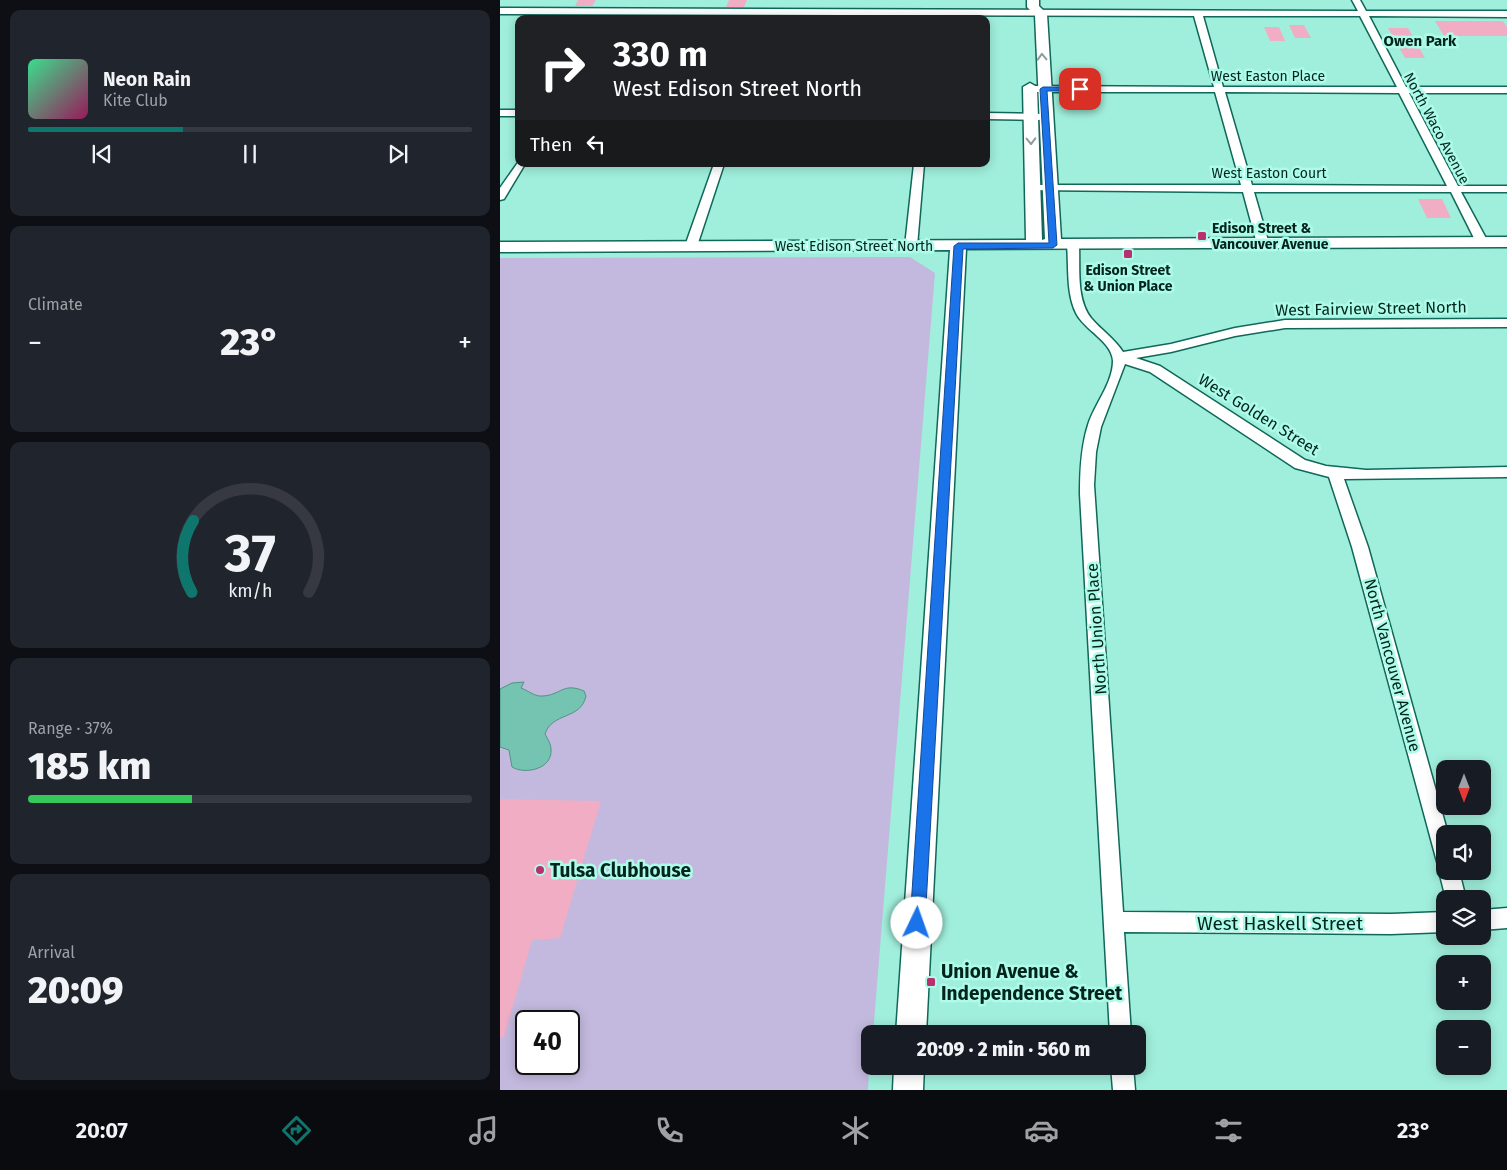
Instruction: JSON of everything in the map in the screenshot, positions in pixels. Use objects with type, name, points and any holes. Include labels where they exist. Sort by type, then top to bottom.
[{"type":"street","points":[[500,5],[609,9]]},
{"type":"street","points":[[500,11],[609,9],[1032,12],[1184,11],[1197,8],[1213,11],[1359,7],[1507,8]]},
{"type":"street","points":[[1359,7],[1507,14]]},
{"type":"street","name":"North Waco Avenue","points":[[1359,7],[1482,242]]},
{"type":"street","points":[[1197,8],[1263,244]]},
{"type":"street","points":[[1032,12],[1036,89],[1030,117],[1034,245]]},
{"type":"street","points":[[1029,72],[1045,117],[1053,245]]},
{"type":"street","name":"West Easton Place","points":[[1036,89],[1507,90]]},
{"type":"street","points":[[500,113],[515,113]]},
{"type":"street","points":[[990,116],[1045,117]]},
{"type":"street","points":[[500,197],[518,167]]},
{"type":"street","points":[[691,246],[718,167]]},
{"type":"street","points":[[911,246],[919,167]]},
{"type":"street","name":"West Easton Court","points":[[1032,188],[1507,189]]},
{"type":"street","name":"West Edison Street North","points":[[500,247],[1507,242]]},
{"type":"street","points":[[1073,245],[1079,308],[1089,326],[1107,341],[1119,357]]},
{"type":"street","points":[[912,1025],[958,246]]},
{"type":"street","name":"West Fairview Street North","points":[[1119,357],[1159,351],[1235,332],[1285,324],[1507,323]]},
{"type":"street","name":"West Golden Street","points":[[1119,357],[1155,369],[1300,464],[1335,474],[1507,472]]},
{"type":"street","name":"North Union Place","points":[[1119,357],[1120,367],[1105,397],[1089,445],[1087,494],[1121,1025]]},
{"type":"street","name":"North Vancouver Avenue","points":[[1335,474],[1360,547],[1436,825]]},
{"type":"street","points":[[1491,919],[1507,918]]},
{"type":"street","name":"West Haskell Street","points":[[1115,922],[1436,922]]},
{"type":"street","points":[[908,1090],[909,1075]]},
{"type":"street","points":[[1123,1075],[1124,1090]]},
{"type":"shaded area","points":[[910,257],[935,273],[874,1025],[861,1025],[861,1075],[869,1075],[868,1090],[500,1090],[500,258]]},
{"type":"water","points":[[524,682],[521,688],[537,696],[549,695],[571,688],[584,691],[586,696],[583,704],[578,709],[554,722],[549,727],[545,734],[551,747],[548,761],[543,766],[531,770],[512,767],[509,750],[500,747],[500,689],[512,683]]},
{"type":"building","points":[[578,0],[596,0],[592,6],[575,6]]},
{"type":"building","points":[[729,0],[747,0],[744,7],[726,7]]},
{"type":"building","points":[[1435,21],[1503,21],[1507,27],[1507,36],[1444,36]]},
{"type":"building","points":[[1289,25],[1304,25],[1311,38],[1295,38]]},
{"type":"building","points":[[1264,27],[1279,27],[1285,41],[1270,41]]},
{"type":"building","points":[[1388,28],[1408,28],[1425,58],[1405,58]]},
{"type":"building","points":[[1418,199],[1442,199],[1451,218],[1427,218]]},
{"type":"building","name":"Tulsa Clubhouse","points":[[500,799],[601,801],[560,938],[532,940],[504,1037],[500,1037]]},
{"type":"place","name":"Edison Street & Vancouver Avenue","points":[[1202,236]]},
{"type":"place","name":"Edison Street & Union Place","points":[[1128,254]]},
{"type":"place","name":"Tulsa Clubhouse","points":[[540,870]]},
{"type":"place","name":"Union Avenue & Independence Street","points":[[931,982]]},
{"type":"district","name":"Owen Park","points":[[1420,41]]},
{"type":"route","points":[[917,923],[958,246],[1053,245],[1043,89],[1080,89]]}]
